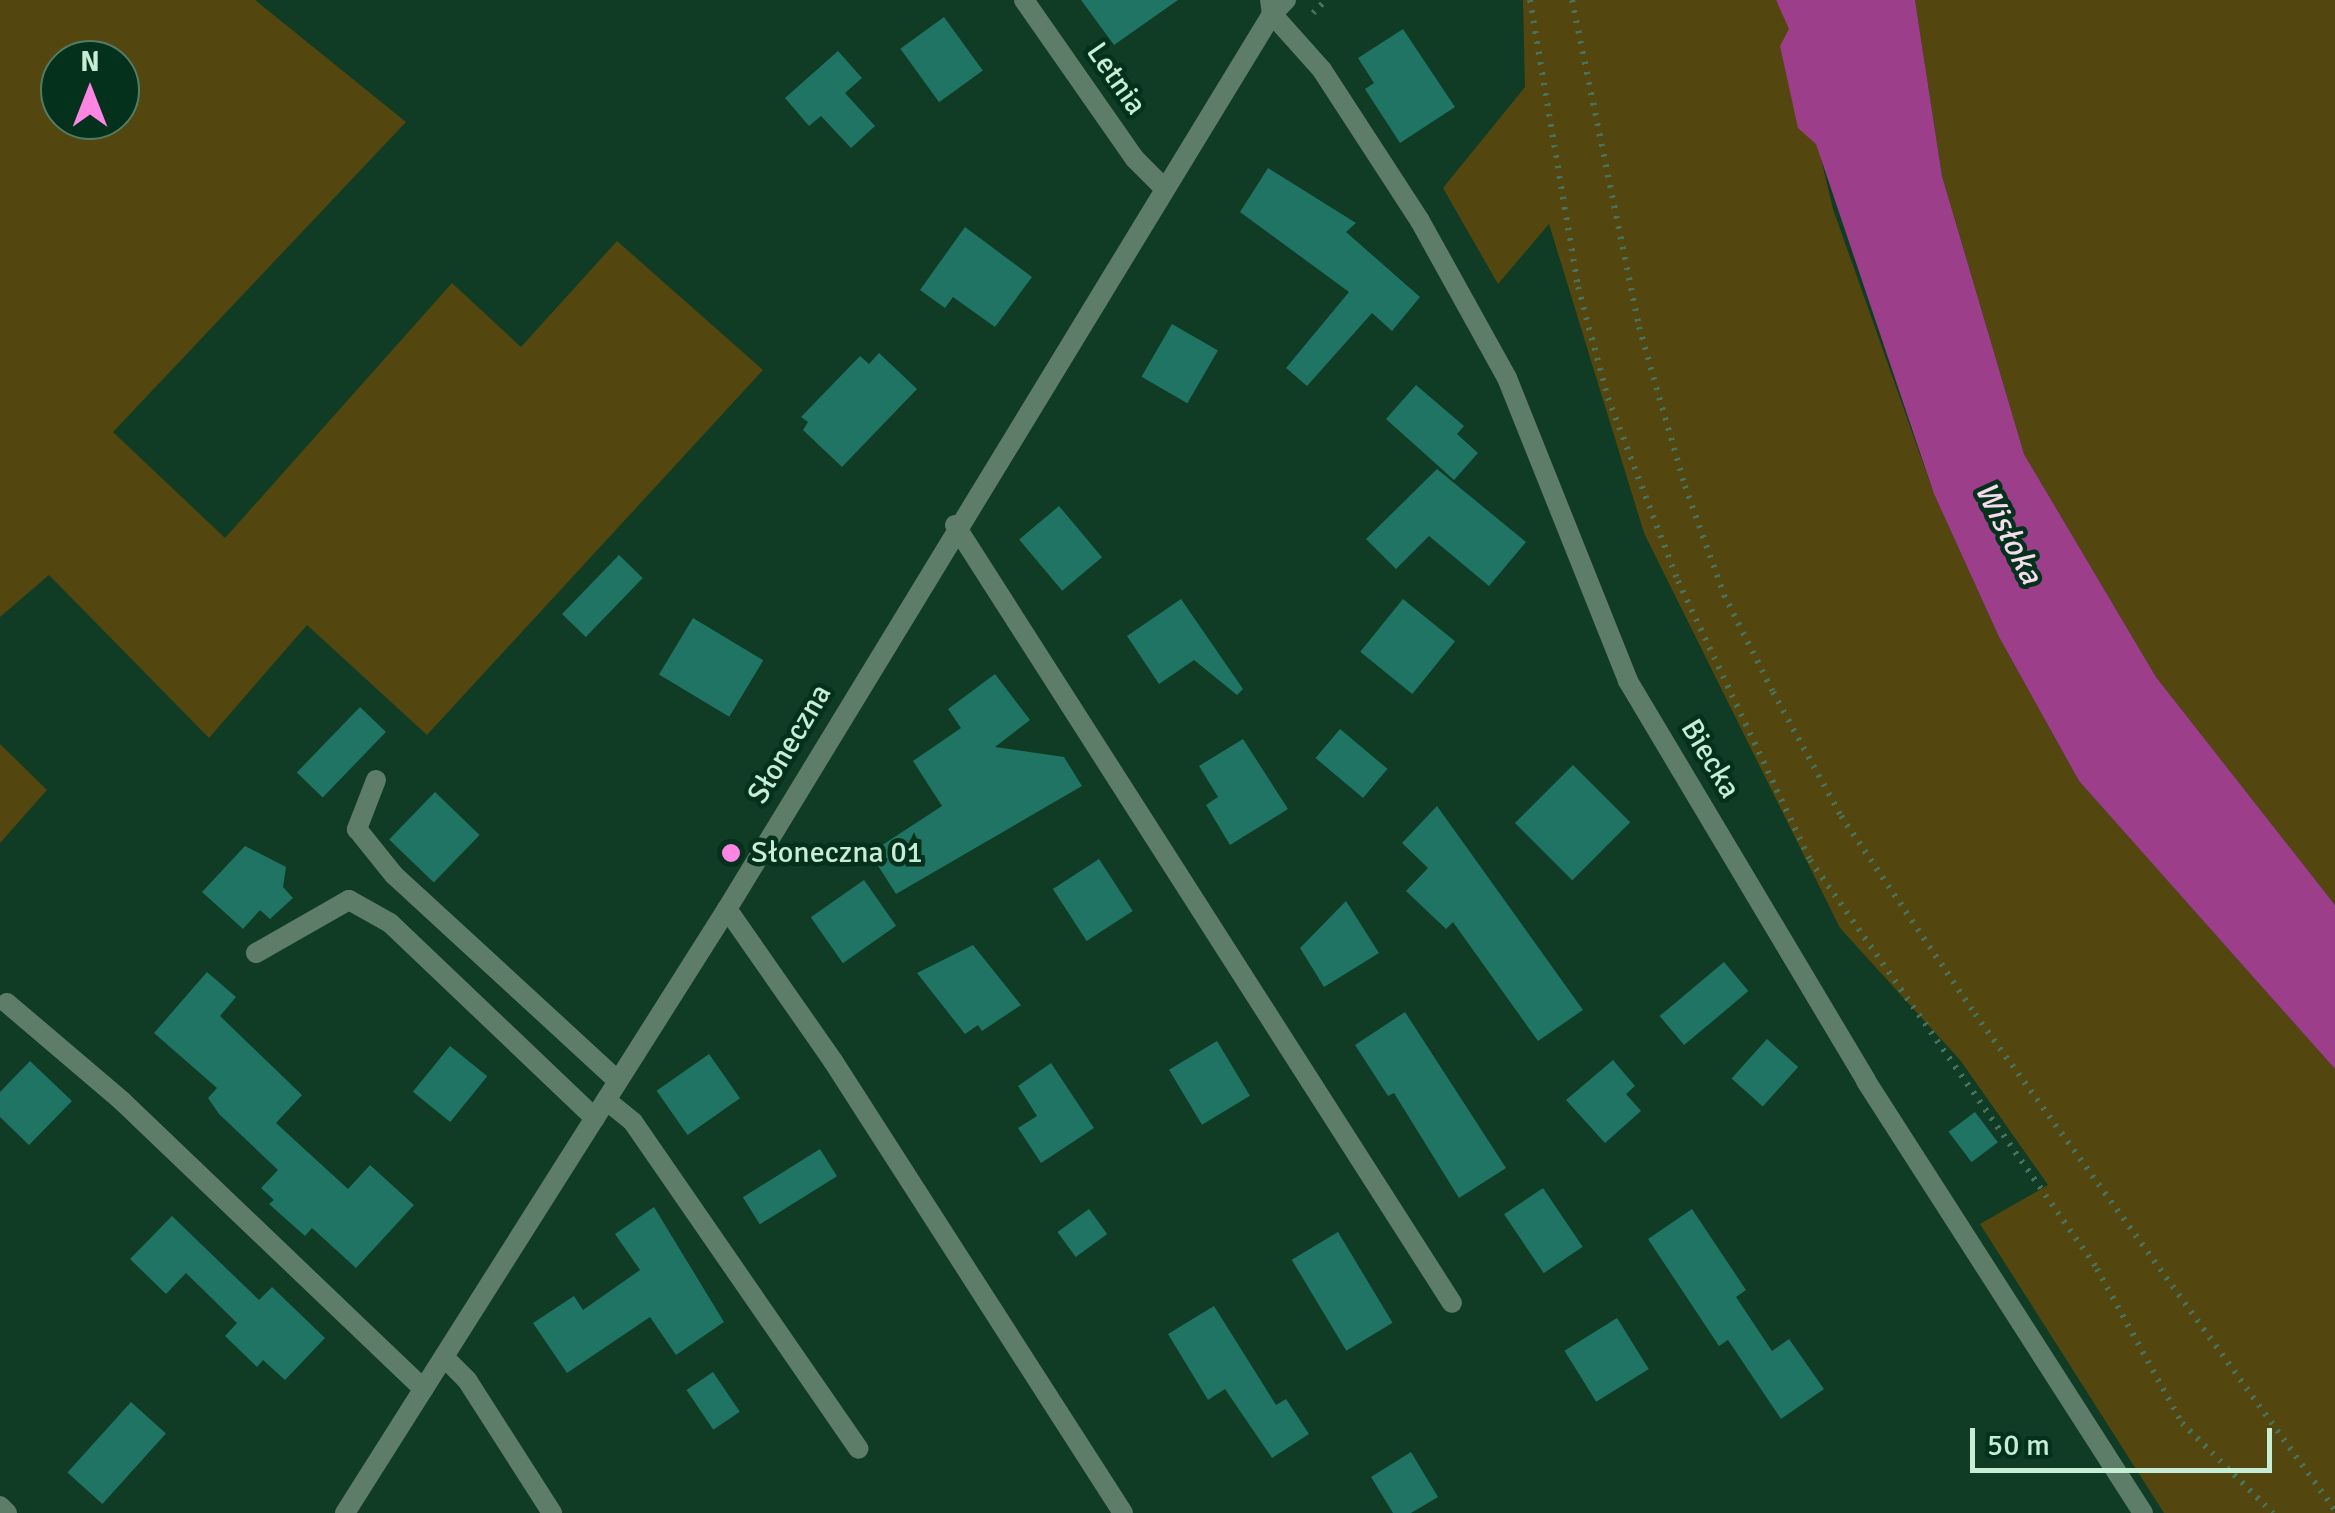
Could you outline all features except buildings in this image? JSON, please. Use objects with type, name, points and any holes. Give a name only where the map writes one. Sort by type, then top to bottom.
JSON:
[{"type":"street","name":"Letnia","points":[[1024,0],[1135,159],[1164,188]]},
{"type":"street","name":"Słoneczna","points":[[345,1513],[726,909],[955,525],[1276,5]]},
{"type":"street","name":"Biecka","points":[[1276,5],[1410,206],[1507,378],[1628,681],[1866,1081],[2144,1513]]},
{"type":"street","points":[[955,525],[1452,1303]]},
{"type":"street","points":[[376,780],[357,829],[394,876],[618,1081]]},
{"type":"street","points":[[256,953],[349,900],[390,923],[600,1109],[633,1122],[859,1448]]},
{"type":"street","points":[[726,909],[833,1061],[1123,1513]]},
{"type":"street","points":[[7,1003],[122,1101],[423,1390]]},
{"type":"street","points":[[444,1356],[467,1380],[552,1513]]},
{"type":"street","points":[[0,1506],[7,1513]]},
{"type":"path","points":[[1530,0],[1578,287],[1608,398],[1678,581],[1810,860],[2097,1269],[2182,1423],[2273,1513]]},
{"type":"path","points":[[1572,0],[1634,307],[1680,468],[1724,595],[1772,692],[1841,816],[1975,1014],[2335,1510]]},
{"type":"shaded area","points":[[0,0],[255,0],[406,122],[113,432],[225,538],[452,283],[521,347],[617,241],[763,370],[427,735],[307,625],[209,738],[49,575],[0,617]]},
{"type":"shaded area","points":[[1523,0],[1776,0],[1790,29],[1833,209],[1934,494],[1999,637],[2079,781],[2335,1069],[2335,1513],[2164,1513],[1980,1224],[2048,1185],[1960,1060],[1840,928],[1644,533],[1549,224],[1498,284],[1443,188],[1525,87]]},
{"type":"shaded area","points":[[1915,0],[2335,0],[2335,905],[2156,677],[2024,454],[1942,176]]},
{"type":"shaded area","points":[[0,744],[47,790],[0,843]]},
{"type":"water","name":"Wisłoka","points":[[1776,0],[1915,0],[1942,176],[2024,454],[2156,677],[2335,905],[2335,1069],[2079,781],[1999,637],[1934,494],[1816,144],[1798,128],[1780,46],[1789,29]]},
{"type":"place","name":"Słoneczna 01","points":[[731,853]]}]
